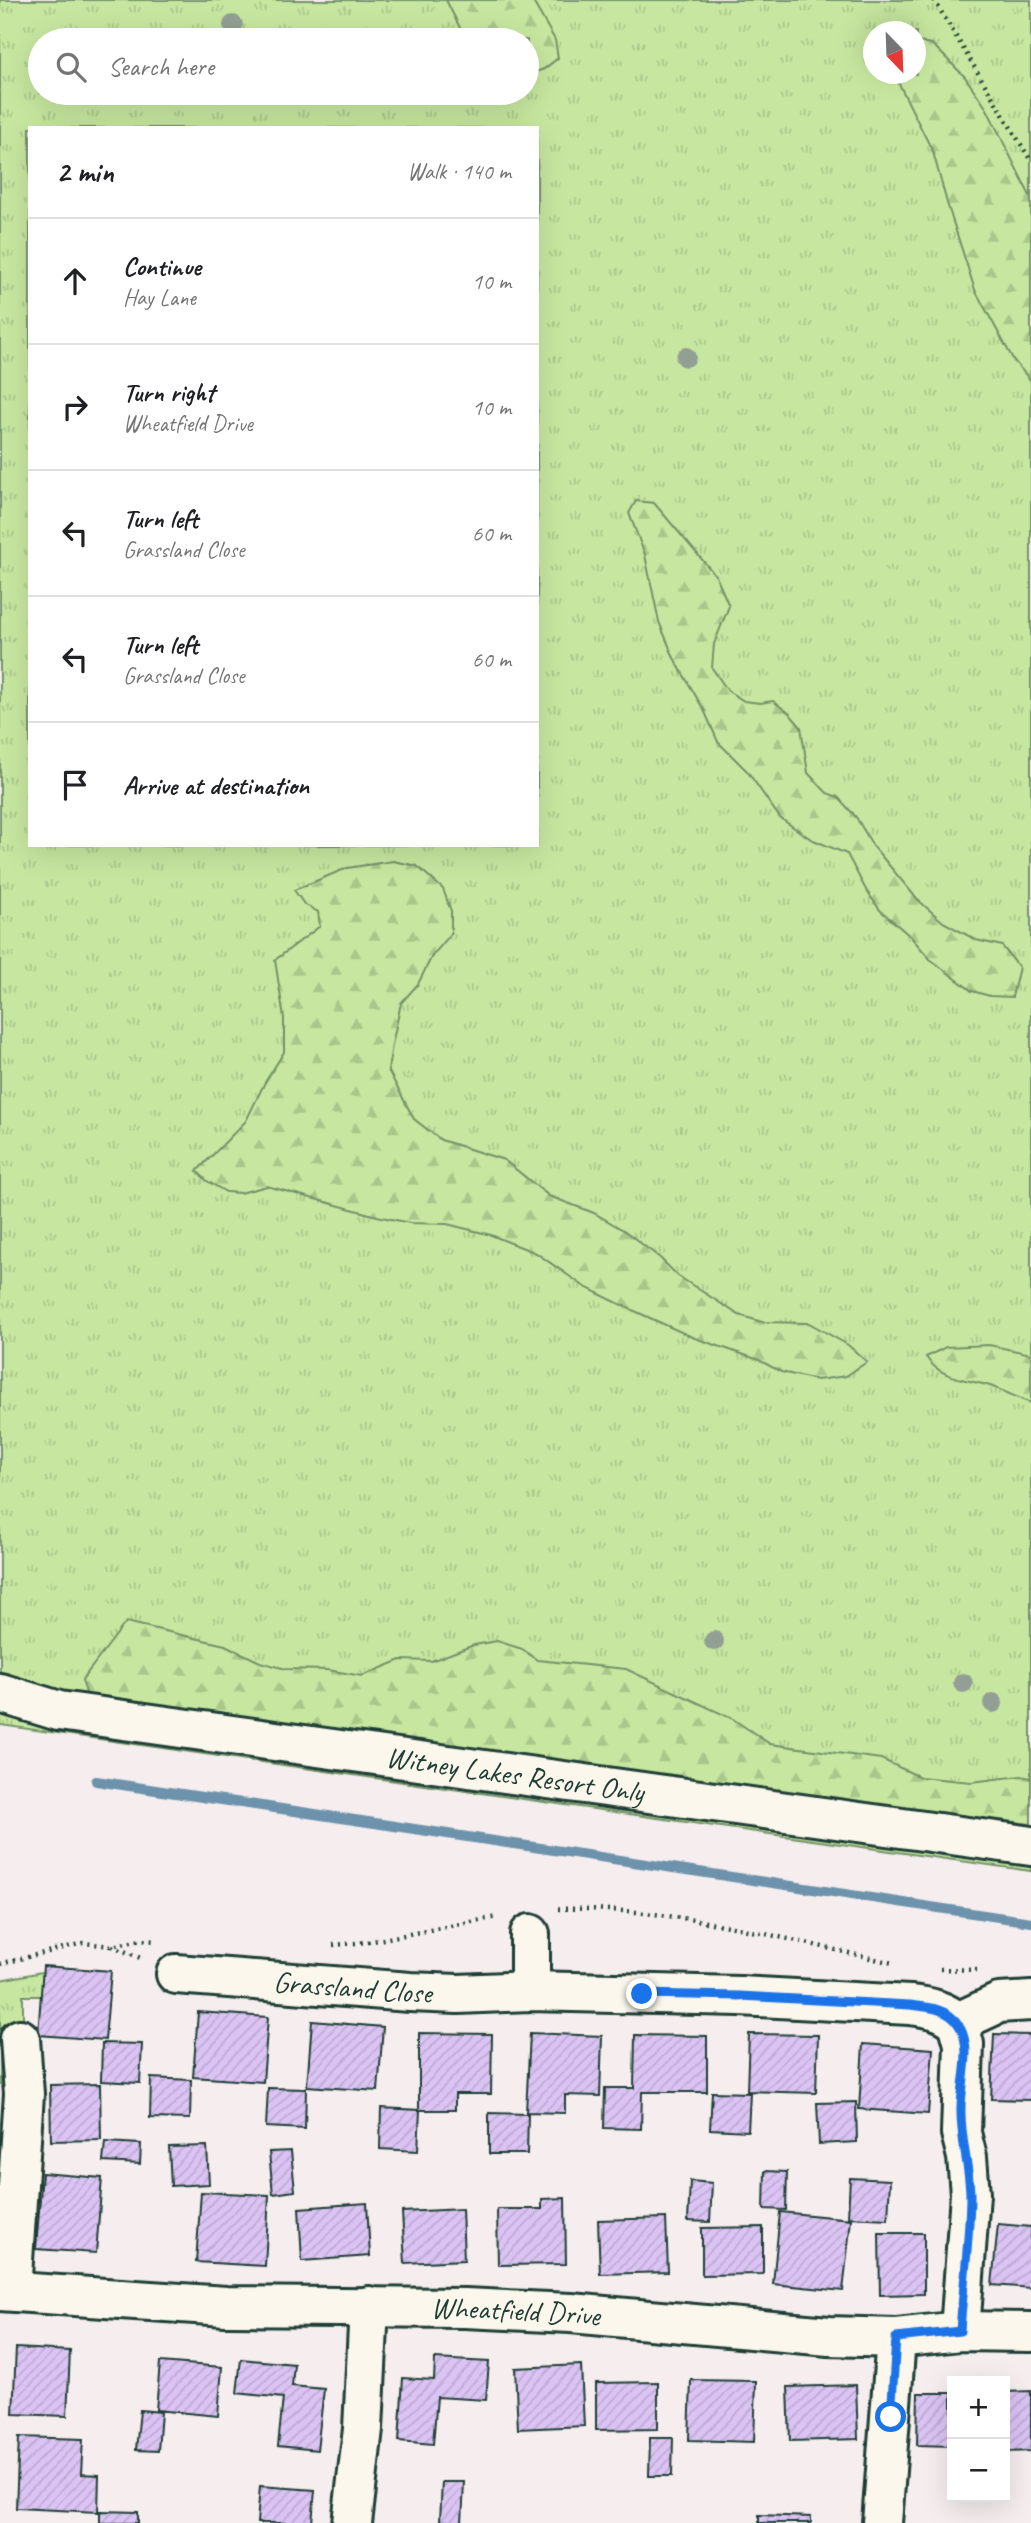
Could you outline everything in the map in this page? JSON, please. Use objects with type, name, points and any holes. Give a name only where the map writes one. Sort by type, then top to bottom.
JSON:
[{"type":"street","name":"Witney Lakes Resort Only","points":[[0,1693],[58,1711],[1031,1846]]},
{"type":"street","points":[[527,1920],[530,1991]]},
{"type":"street","name":"Grassland Close","points":[[172,1958],[410,1992],[458,1994],[530,1991],[740,1996],[910,2005],[930,2007],[947,2013],[958,2022]]},
{"type":"street","points":[[960,2331],[970,2194],[967,2157],[961,2133],[964,2044],[958,2022],[999,2003],[1031,2001]]},
{"type":"street","points":[[6,2291],[23,2105],[20,2039]]},
{"type":"street","name":"Wheatfield Drive","points":[[6,2291],[162,2303],[571,2313],[829,2336],[896,2338],[960,2331],[1031,2332]]},
{"type":"street","points":[[352,2523],[362,2429],[369,2306]]},
{"type":"street","points":[[882,2523],[896,2338]]},
{"type":"path","points":[[934,0],[1031,162]]},
{"type":"path","points":[[320,1947],[627,1910],[705,1922],[904,1966]]},
{"type":"path","points":[[0,1964],[83,1943],[111,1946],[141,1940],[172,1958]]},
{"type":"path","points":[[929,1969],[980,1970]]},
{"type":"green space","points":[[0,0],[1031,0],[1031,1871],[0,1725]]},
{"type":"green space","points":[[446,0],[532,0],[555,40],[558,58],[539,71],[539,28],[460,28]]},
{"type":"green space","points":[[926,43],[932,44],[965,77],[987,109],[1031,198],[1031,381],[1014,361],[975,290],[933,152],[899,84],[926,84]]},
{"type":"green space","points":[[636,501],[654,503],[716,576],[729,606],[714,644],[712,668],[728,691],[744,701],[773,701],[789,713],[801,727],[808,773],[827,793],[838,797],[856,817],[873,846],[917,899],[943,922],[976,940],[1002,946],[1019,967],[1012,997],[990,996],[972,991],[930,959],[911,937],[880,910],[847,854],[811,839],[780,818],[747,771],[718,742],[705,712],[674,658],[659,622],[645,555],[629,513]]},
{"type":"green space","points":[[393,861],[417,866],[443,889],[451,911],[451,934],[432,956],[418,984],[401,1003],[392,1045],[388,1070],[414,1119],[441,1140],[504,1160],[549,1196],[594,1213],[625,1231],[678,1276],[739,1315],[762,1322],[809,1323],[848,1345],[867,1362],[846,1376],[817,1380],[781,1372],[759,1360],[692,1337],[628,1308],[585,1287],[536,1253],[491,1235],[447,1224],[410,1223],[377,1216],[267,1186],[240,1193],[226,1192],[207,1181],[197,1171],[246,1121],[284,1052],[284,1018],[275,960],[320,926],[318,912],[304,904],[294,890],[347,868]]},
{"type":"green space","points":[[989,1345],[1031,1354],[1031,1403],[990,1386],[946,1374],[926,1357],[946,1347]]},
{"type":"green space","points":[[126,1622],[225,1645],[260,1662],[286,1669],[328,1670],[362,1676],[401,1660],[431,1661],[474,1645],[497,1641],[522,1649],[537,1660],[626,1669],[733,1719],[770,1744],[881,1759],[920,1777],[971,1782],[1021,1776],[1031,1778],[1031,1824],[420,1747],[88,1699],[82,1680]]},
{"type":"green space","points":[[42,1972],[47,1996],[23,1996],[23,2019],[12,2027],[13,2084],[0,2085],[0,1980]]},
{"type":"building","points":[[43,1966],[111,1971],[105,2040],[38,2035]]},
{"type":"building","points":[[198,2012],[268,2017],[263,2082],[193,2077]]},
{"type":"building","points":[[312,2021],[383,2027],[378,2091],[307,2086]]},
{"type":"building","points":[[419,2033],[492,2034],[491,2094],[455,2094],[455,2110],[419,2110]]},
{"type":"building","points":[[530,2033],[602,2036],[600,2096],[565,2095],[565,2113],[526,2112]]},
{"type":"building","points":[[749,2034],[818,2035],[816,2093],[747,2091]]},
{"type":"building","points":[[994,2034],[1031,2035],[1031,2100],[991,2099]]},
{"type":"building","points":[[635,2035],[707,2036],[707,2092],[642,2092],[641,2129],[604,2128],[605,2088],[634,2088]]},
{"type":"building","points":[[102,2043],[142,2044],[140,2083],[101,2081]]},
{"type":"building","points":[[863,2044],[933,2049],[928,2114],[859,2109]]},
{"type":"building","points":[[151,2078],[191,2080],[190,2119],[150,2118]]},
{"type":"building","points":[[100,2084],[101,2140],[51,2141],[50,2085]]},
{"type":"building","points":[[268,2088],[306,2089],[305,2129],[266,2127]]},
{"type":"building","points":[[712,2092],[750,2093],[748,2131],[710,2129]]},
{"type":"building","points":[[856,2102],[857,2142],[819,2144],[817,2103]]},
{"type":"building","points":[[381,2108],[420,2110],[418,2151],[380,2149]]},
{"type":"building","points":[[489,2113],[528,2114],[527,2154],[489,2154]]},
{"type":"building","points":[[105,2142],[141,2144],[140,2164],[103,2162]]},
{"type":"building","points":[[207,2146],[209,2184],[171,2186],[169,2147]]},
{"type":"building","points":[[291,2151],[295,2191],[273,2194],[269,2152]]},
{"type":"building","points":[[765,2171],[787,2172],[786,2210],[764,2209]]},
{"type":"building","points":[[42,2173],[102,2178],[96,2253],[36,2249]]},
{"type":"building","points":[[850,2178],[890,2180],[888,2219],[848,2217]]},
{"type":"building","points":[[690,2181],[712,2183],[710,2222],[688,2221]]},
{"type":"building","points":[[201,2192],[269,2195],[265,2266],[196,2262]]},
{"type":"building","points":[[565,2198],[566,2264],[498,2265],[497,2209],[542,2209],[542,2199]]},
{"type":"building","points":[[367,2203],[370,2256],[302,2261],[299,2208]]},
{"type":"building","points":[[462,2209],[464,2260],[405,2263],[402,2212]]},
{"type":"building","points":[[780,2212],[851,2219],[843,2291],[773,2284]]},
{"type":"building","points":[[666,2218],[668,2272],[600,2274],[598,2220]]},
{"type":"building","points":[[998,2224],[1031,2227],[1031,2288],[992,2285]]},
{"type":"building","points":[[763,2227],[763,2274],[702,2275],[702,2228]]},
{"type":"building","points":[[879,2233],[924,2233],[924,2294],[880,2295]]},
{"type":"building","points":[[16,2348],[70,2351],[67,2416],[13,2414]]},
{"type":"building","points":[[241,2359],[294,2364],[292,2386],[324,2389],[317,2450],[278,2446],[283,2398],[237,2393]]},
{"type":"building","points":[[435,2359],[489,2362],[486,2400],[437,2397],[433,2444],[399,2441],[403,2378],[434,2380]]},
{"type":"building","points":[[160,2362],[222,2367],[218,2416],[156,2410]]},
{"type":"building","points":[[581,2365],[584,2426],[518,2429],[515,2368]]},
{"type":"building","points":[[691,2380],[756,2381],[754,2442],[689,2440]]},
{"type":"building","points":[[658,2382],[658,2429],[596,2430],[596,2383]]},
{"type":"building","points":[[856,2385],[858,2439],[790,2441],[788,2387]]},
{"type":"building","points":[[1031,2391],[1031,2451],[1010,2452],[1010,2392]]},
{"type":"building","points":[[918,2393],[947,2393],[947,2446],[917,2445]]},
{"type":"building","points":[[140,2410],[161,2412],[158,2451],[136,2450]]},
{"type":"building","points":[[19,2437],[83,2439],[81,2474],[99,2475],[98,2512],[16,2508]]},
{"type":"building","points":[[650,2438],[673,2438],[672,2476],[649,2476]]},
{"type":"building","points":[[442,2482],[464,2482],[462,2523],[440,2521]]},
{"type":"building","points":[[260,2486],[315,2490],[312,2523],[257,2523]]},
{"type":"building","points":[[100,2511],[138,2512],[138,2523],[100,2523]]},
{"type":"building","points":[[759,2515],[811,2517],[811,2523],[759,2523]]},
{"type":"waterway","points":[[96,1781],[1031,1922]]},
{"type":"route","points":[[642,1994],[910,2005],[930,2007],[947,2013],[958,2022],[965,2058],[961,2133],[967,2157],[970,2194],[960,2331],[896,2338],[891,2417]]}]
